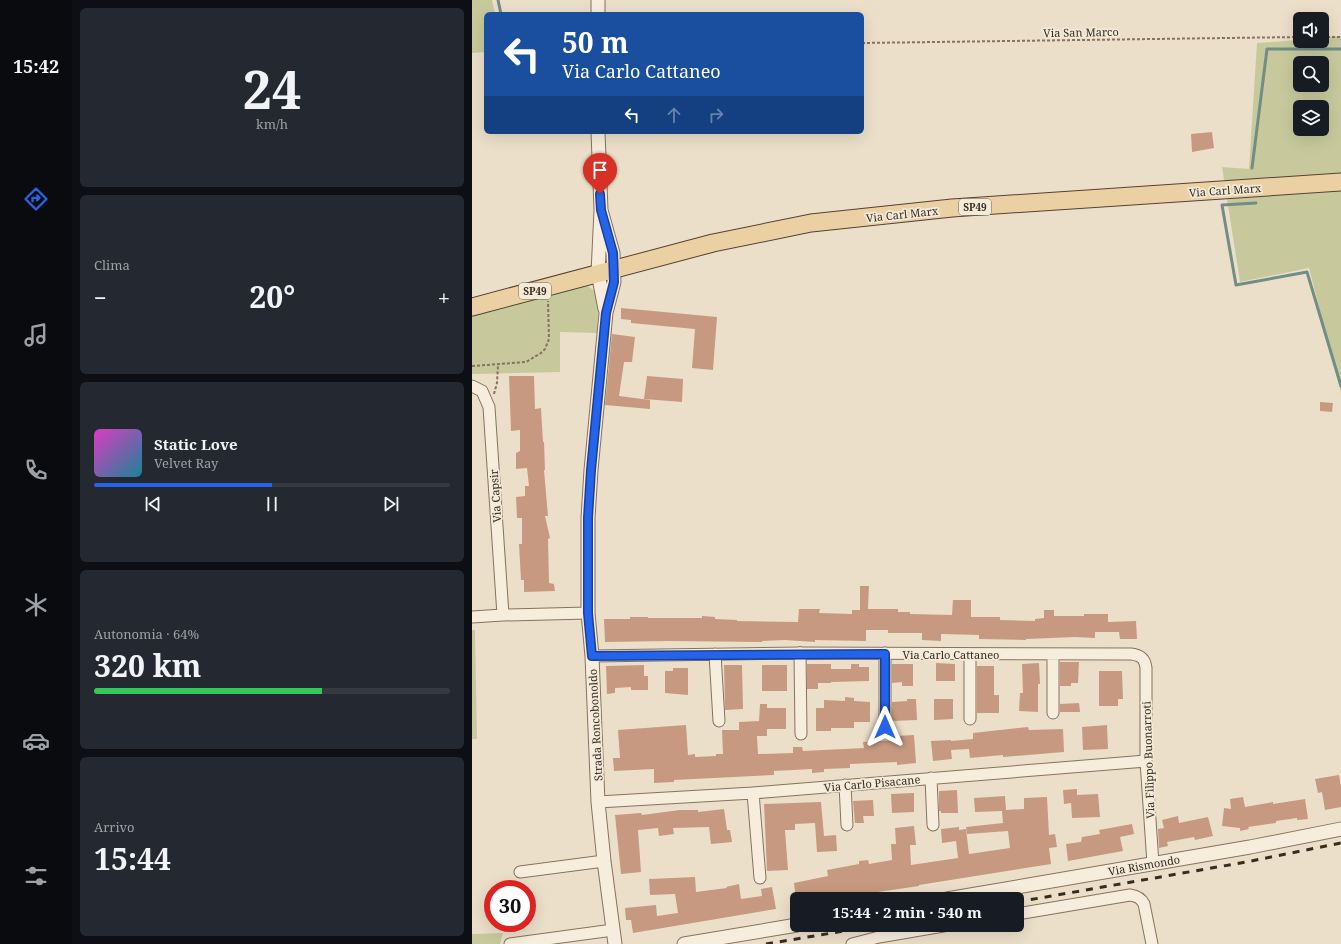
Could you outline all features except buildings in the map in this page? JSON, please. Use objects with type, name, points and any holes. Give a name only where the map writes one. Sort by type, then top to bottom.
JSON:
[{"type":"main road","name":"Via Carl Marx","points":[[472,307],[713,243],[811,223],[952,208],[1341,182]]},
{"type":"street","points":[[598,0],[598,12]]},
{"type":"street","name":"Strada Roncobonoldo","points":[[598,134],[601,210],[613,253],[606,271],[614,282],[606,313],[591,470],[588,518],[588,613],[592,656],[598,802],[615,944]]},
{"type":"street","points":[[472,386],[482,391],[487,400]]},
{"type":"street","name":"Via Capsir","points":[[487,400],[489,406],[503,615]]},
{"type":"street","points":[[472,617],[588,613]]},
{"type":"street","points":[[800,653],[801,734]]},
{"type":"street","name":"Via Carlo Cattaneo","points":[[592,656],[800,653],[1131,654],[1142,657]]},
{"type":"street","points":[[715,654],[718,721]]},
{"type":"street","points":[[885,654],[885,727]]},
{"type":"street","points":[[970,654],[970,719]]},
{"type":"street","points":[[1053,654],[1053,713]]},
{"type":"street","name":"Via Filippo Buonarroti","points":[[1142,657],[1146,668],[1146,761],[1153,864]]},
{"type":"street","name":"Via Carlo Pisacane","points":[[598,802],[753,793],[1146,761]]},
{"type":"street","points":[[931,778],[933,825]]},
{"type":"street","points":[[845,785],[847,825]]},
{"type":"street","points":[[753,793],[760,878]]},
{"type":"street","name":"Via Rismondo","points":[[988,892],[1250,847],[1341,829]]},
{"type":"street","points":[[520,872],[604,861]]},
{"type":"street","points":[[1024,913],[1130,895],[1136,896],[1142,899],[1144,904],[1152,944]]},
{"type":"street","points":[[684,944],[790,926]]},
{"type":"street","points":[[510,944],[613,930]]},
{"type":"street","points":[[852,944],[879,937],[908,932]]},
{"type":"path","name":"Via San Marco","points":[[864,43],[1293,37]]},
{"type":"path","points":[[1329,37],[1341,37]]},
{"type":"path","points":[[472,366],[526,362],[541,354],[549,339],[548,296]]},
{"type":"path","points":[[487,400],[496,389],[498,364]]},
{"type":"green space","points":[[472,0],[492,0],[495,12],[484,12],[484,52],[472,53]]},
{"type":"green space","points":[[1341,36],[1341,393],[1309,268],[1240,282],[1222,167],[1249,169],[1257,43],[1293,40],[1293,48],[1329,48],[1329,37]]},
{"type":"green space","points":[[585,284],[596,292],[598,309],[597,333],[560,332],[560,372],[472,374],[472,315]]},
{"type":"green space","points":[[472,630],[475,630],[477,739],[472,739]]},
{"type":"green space","points":[[503,933],[500,944],[472,944],[472,934]]},
{"type":"waterway","points":[[498,0],[501,12]]},
{"type":"waterway","points":[[1252,168],[1267,49],[1341,49]]},
{"type":"waterway","points":[[1256,203],[1222,205],[1236,285],[1307,272],[1341,386]]},
{"type":"railway","points":[[1024,901],[1246,862],[1341,843]]},
{"type":"railway","points":[[766,944],[838,932]]},
{"type":"route","points":[[600,194],[601,210],[613,253],[614,282],[606,313],[591,470],[588,518],[588,613],[592,656],[800,653],[885,654],[885,727]]}]
